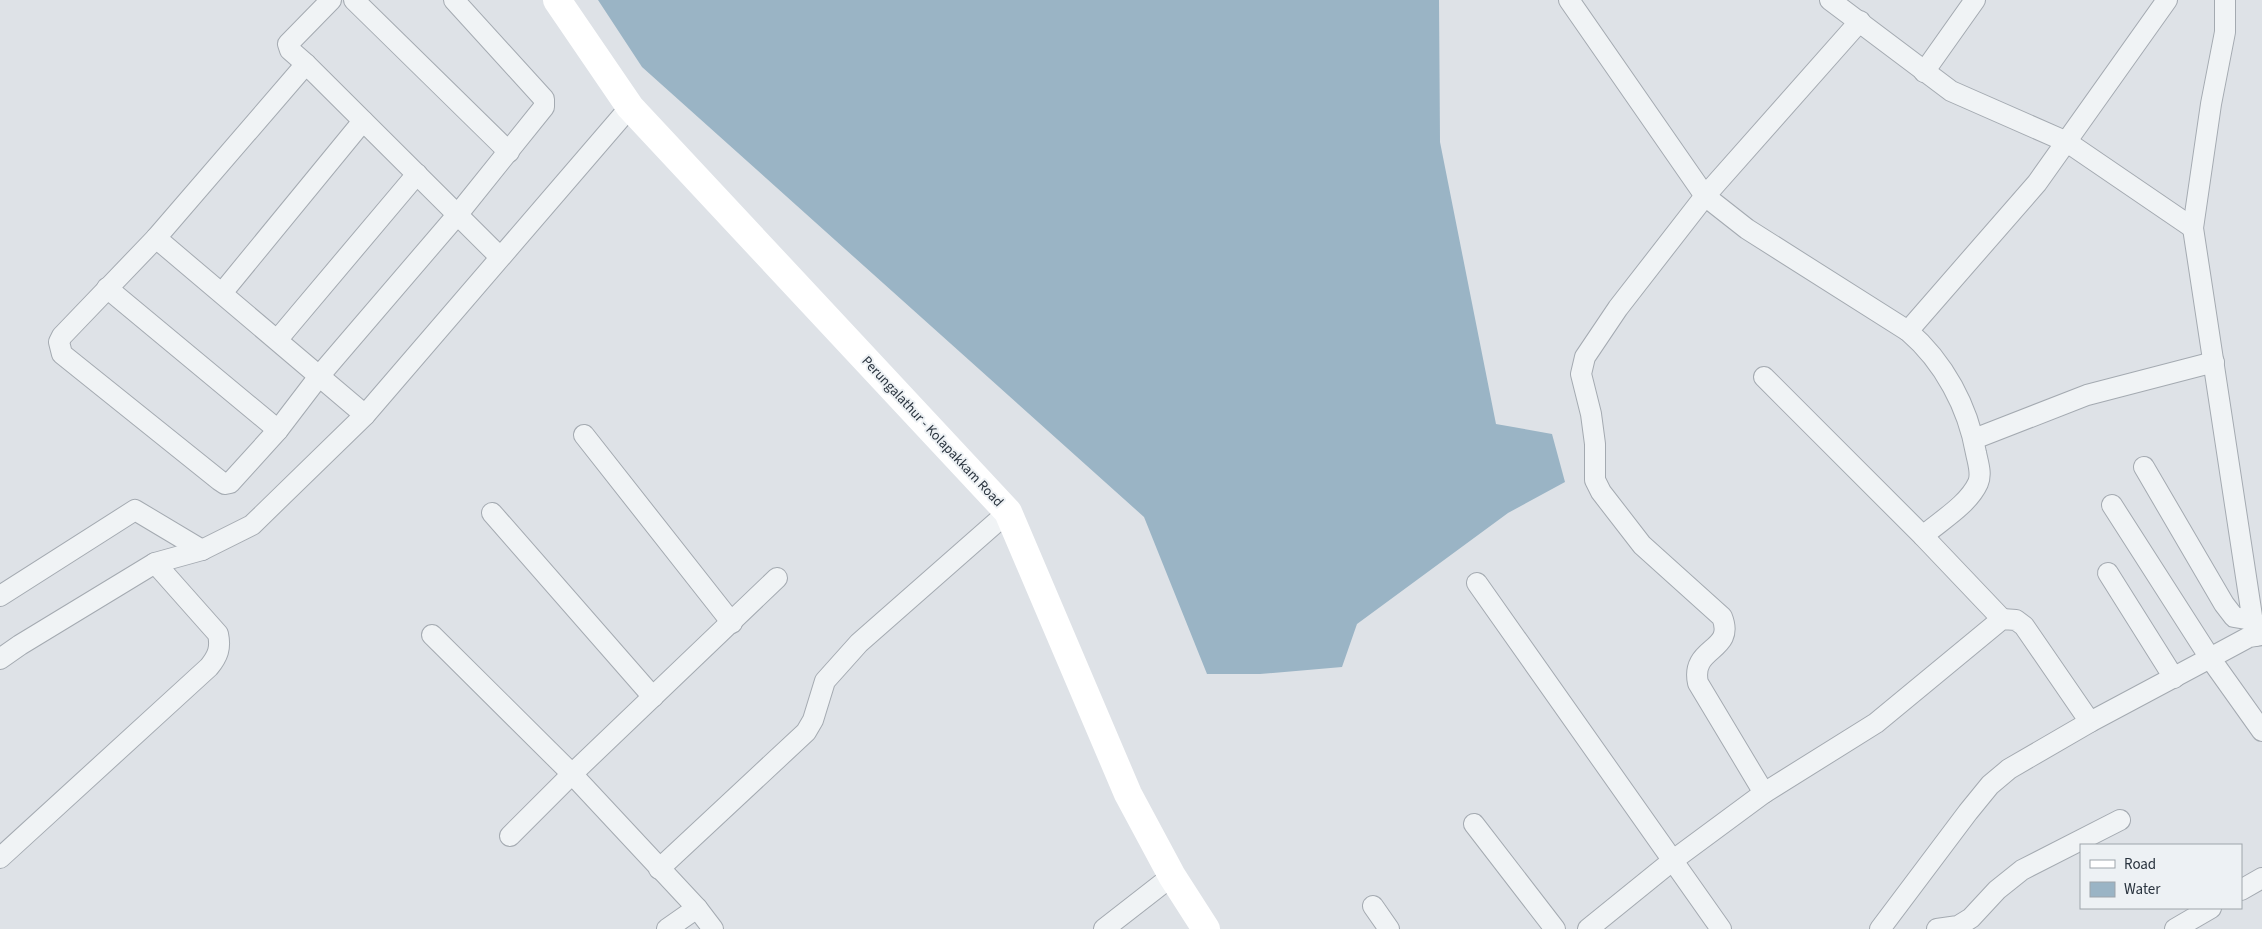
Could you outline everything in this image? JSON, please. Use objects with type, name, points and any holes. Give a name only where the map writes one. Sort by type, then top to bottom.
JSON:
[{"type":"main road","name":"Perungalathur - Kolapakkam Road","points":[[557,0],[630,107],[1008,512],[1128,794],[1172,876],[1206,929]]},
{"type":"street","points":[[330,0],[288,44],[290,50],[500,257]]},
{"type":"street","points":[[354,0],[510,152]]},
{"type":"street","points":[[306,64],[156,238],[62,336],[59,342],[62,354],[225,484],[235,479],[278,430],[320,375],[510,152],[544,107],[544,99],[454,0]]},
{"type":"street","points":[[1569,0],[1705,196],[1746,229],[1908,331],[1926,347],[1943,370],[1958,397],[1974,439],[1980,472],[1975,489],[1967,499],[1923,536]]},
{"type":"street","points":[[1924,72],[1975,0]]},
{"type":"street","points":[[1908,331],[2037,183],[2167,0]]},
{"type":"street","points":[[2225,0],[2225,32],[2211,104],[2193,228],[2256,630]]},
{"type":"street","points":[[1764,793],[1698,683],[1696,673],[1698,664],[1721,641],[1725,633],[1722,617],[1642,545],[1601,492],[1595,480],[1593,429],[1581,374],[1585,357],[1618,308],[1847,8],[1924,72],[1951,91],[2067,142],[2193,228]]},
{"type":"street","points":[[0,660],[20,645],[155,563],[202,550],[252,525],[365,415],[630,107]]},
{"type":"street","points":[[222,293],[363,121]]},
{"type":"street","points":[[278,339],[417,174]]},
{"type":"street","points":[[156,238],[278,339],[365,415]]},
{"type":"street","points":[[107,288],[278,430]]},
{"type":"street","points":[[1974,439],[2087,395],[2214,362]]},
{"type":"street","points":[[1764,377],[1923,536],[2002,619],[2016,620],[2024,626],[2090,722]]},
{"type":"street","points":[[584,436],[732,623]]},
{"type":"street","points":[[2144,467],[2229,612],[2256,630]]},
{"type":"street","points":[[2112,505],[2210,658],[2262,731]]},
{"type":"street","points":[[0,596],[135,510],[202,550]]},
{"type":"street","points":[[659,869],[806,732],[813,720],[826,681],[859,642],[1008,512]]},
{"type":"street","points":[[492,513],[653,697]]},
{"type":"street","points":[[0,858],[209,667],[218,656],[220,644],[218,634],[155,563]]},
{"type":"street","points":[[2108,573],[2174,678]]},
{"type":"street","points":[[510,836],[572,774],[777,578]]},
{"type":"street","points":[[1477,584],[1721,929]]},
{"type":"street","points":[[1588,929],[1672,861],[1764,793],[1876,723],[2002,619]]},
{"type":"street","points":[[1880,929],[1990,785],[2009,769],[2090,722],[2210,658],[2256,630]]},
{"type":"street","points":[[432,635],[572,774],[697,908],[713,929]]},
{"type":"street","points":[[1937,929],[1967,927],[1971,918],[1997,890],[2022,870],[2120,820]]},
{"type":"street","points":[[1474,824],[1555,929]]},
{"type":"street","points":[[1104,929],[1172,876]]},
{"type":"street","points":[[2242,889],[2262,878]]},
{"type":"street","points":[[1373,906],[1389,929]]},
{"type":"street","points":[[667,929],[697,908]]},
{"type":"street","points":[[2175,929],[2209,909]]},
{"type":"water","points":[[598,0],[1439,0],[1440,142],[1496,424],[1552,434],[1565,482],[1508,513],[1357,624],[1342,667],[1260,674],[1207,674],[1144,517],[642,67]]}]
